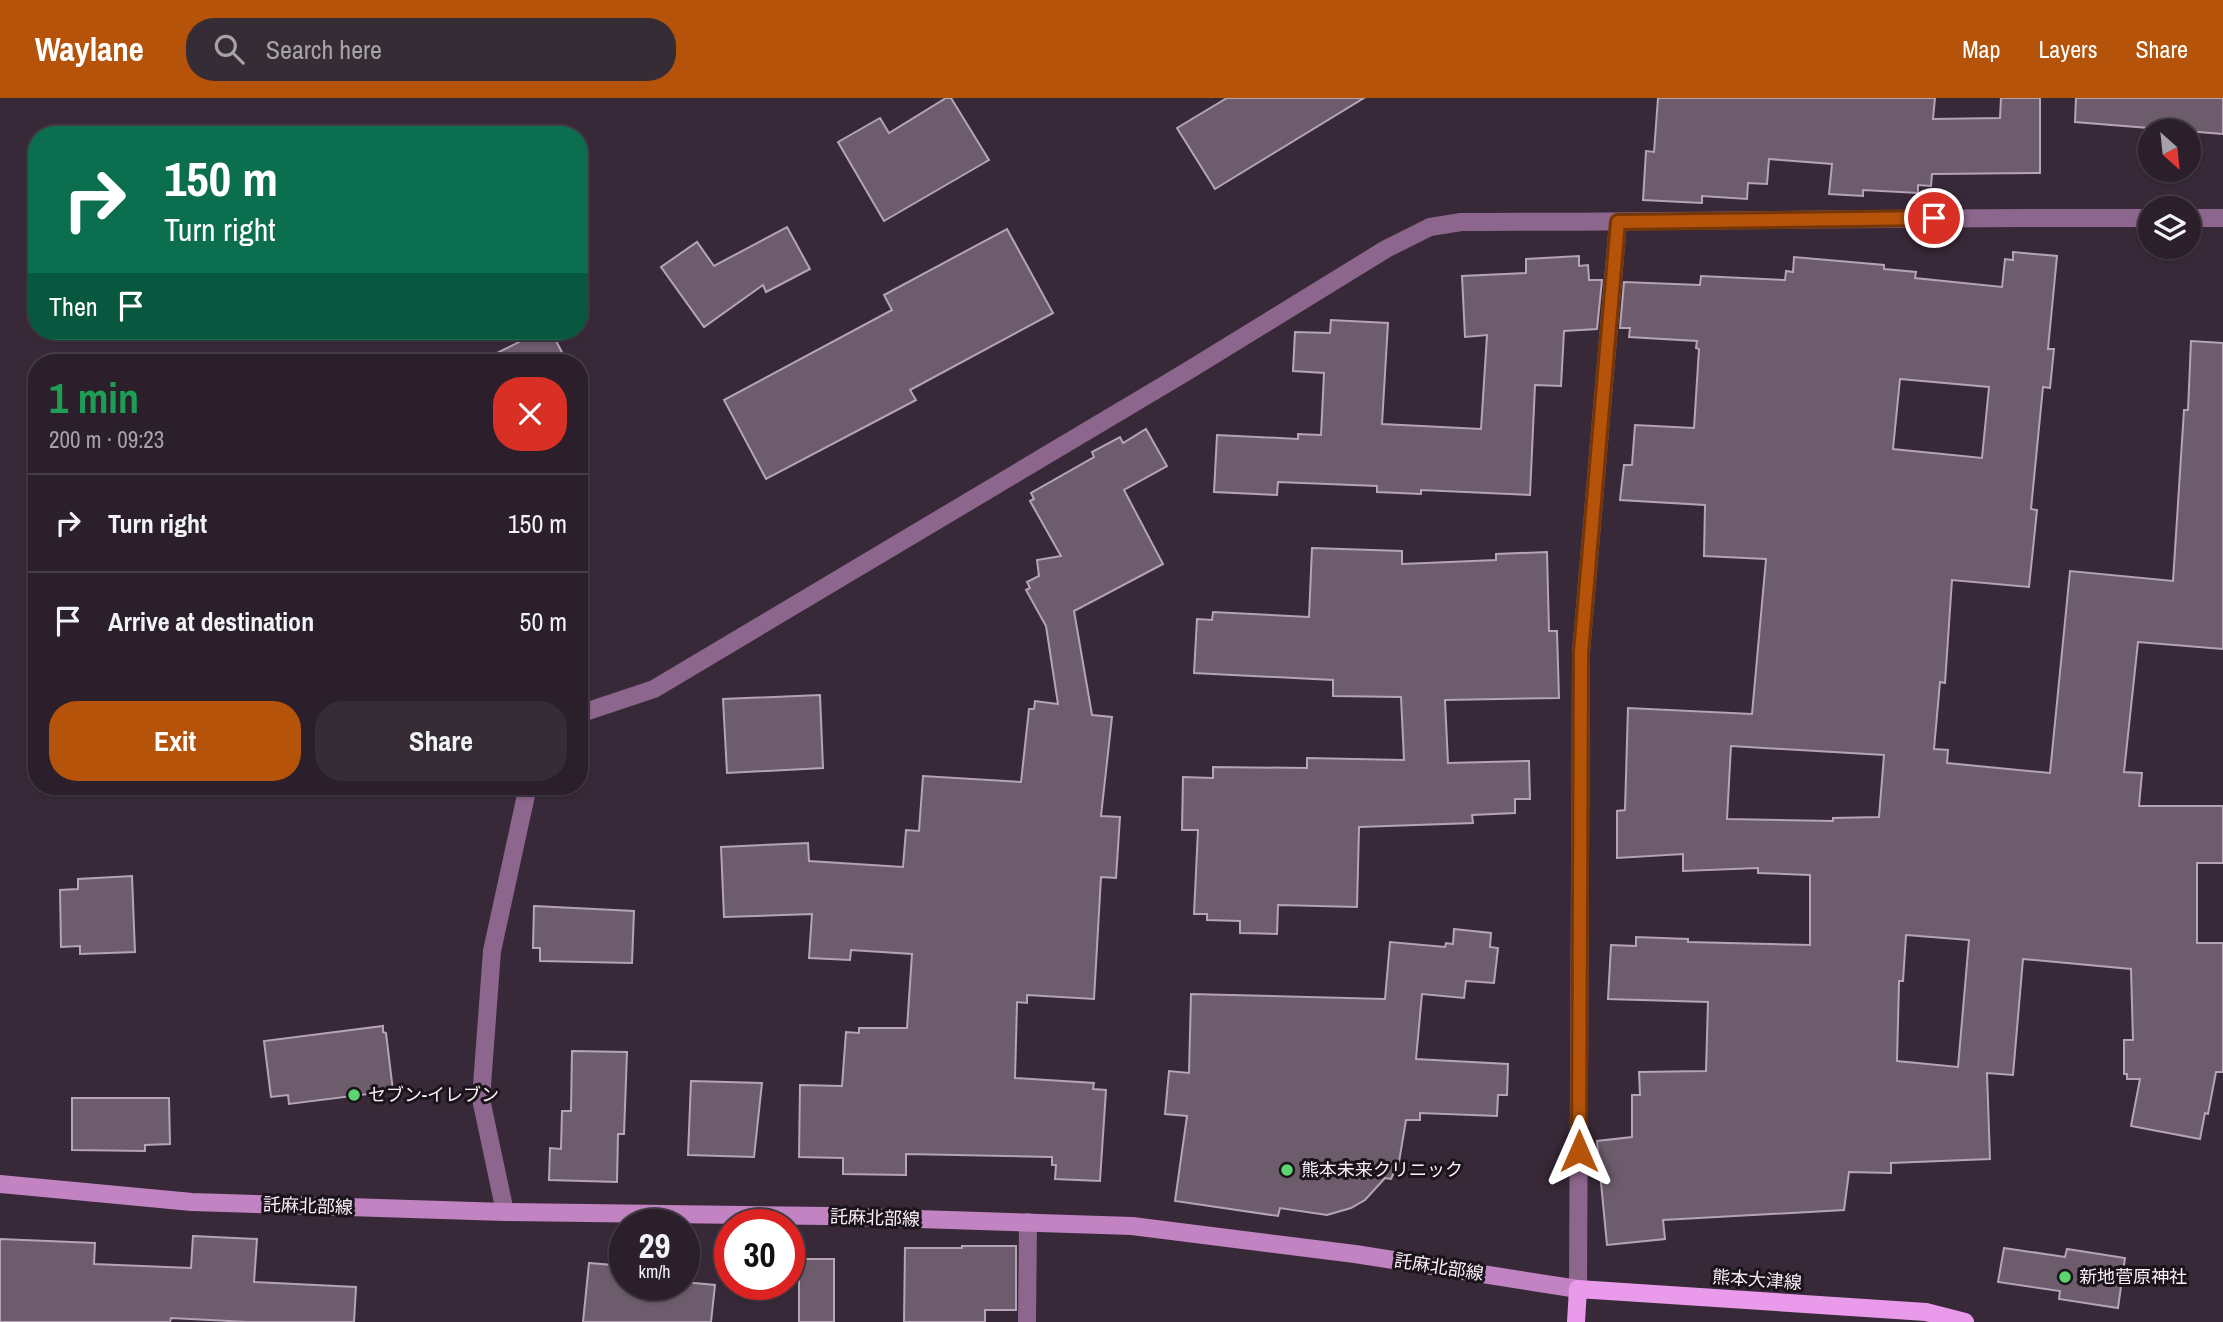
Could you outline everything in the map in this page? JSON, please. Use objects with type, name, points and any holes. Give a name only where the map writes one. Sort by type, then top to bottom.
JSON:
[{"type":"main road","name":"託麻北部線","points":[[0,1184],[192,1202],[505,1212],[827,1216],[1132,1226],[1355,1254],[1578,1289]]},
{"type":"main road","points":[[1576,1322],[1578,1289]]},
{"type":"main road","name":"熊本大津線","points":[[1578,1289],[1926,1312],[1965,1322]]},
{"type":"street","points":[[588,711],[654,689],[1386,250],[1430,227],[1461,222],[2138,218]]},
{"type":"street","points":[[2201,218],[2223,219]]},
{"type":"street","points":[[1578,1289],[1581,652],[1618,222]]},
{"type":"street","points":[[505,1212],[481,1099],[492,951],[526,795]]},
{"type":"street","points":[[1027,1322],[1028,1222]]},
{"type":"building","points":[[946,98],[951,98],[989,160],[884,221],[838,142],[880,118],[889,133]]},
{"type":"building","points":[[1227,98],[1364,98],[1215,189],[1177,128]]},
{"type":"building","points":[[1658,98],[1935,98],[1933,119],[2000,118],[2001,98],[2040,98],[2040,173],[1932,174],[1931,186],[1918,185],[1918,193],[1863,190],[1863,196],[1829,194],[1832,164],[1769,159],[1767,184],[1748,183],[1747,199],[1702,196],[1702,203],[1643,200],[1646,151],[1654,152]]},
{"type":"building","points":[[2076,98],[2223,98],[2223,134],[2202,132],[2202,119],[2138,119],[2138,127],[2075,122]]},
{"type":"building","points":[[787,227],[810,269],[766,292],[763,285],[704,327],[661,267],[697,242],[714,266]]},
{"type":"building","points":[[1007,229],[1053,313],[910,390],[916,400],[766,479],[724,400],[892,310],[884,295]]},
{"type":"building","points":[[2013,252],[2057,256],[2048,349],[2054,349],[2050,388],[2043,387],[2031,509],[2037,510],[2029,587],[1952,580],[1945,683],[1940,682],[1934,749],[1948,750],[1947,763],[2050,773],[2070,571],[2173,581],[2184,410],[2188,410],[2191,341],[2223,343],[2223,649],[2138,642],[2124,772],[2142,773],[2139,806],[2223,806],[2223,863],[2197,863],[2197,943],[2223,943],[2223,1072],[2216,1072],[2200,1139],[2131,1126],[2140,1079],[2127,1079],[2127,1074],[2124,1074],[2124,1040],[2133,1040],[2131,969],[2023,959],[2013,1075],[1987,1073],[1990,1159],[1891,1163],[1891,1173],[1849,1172],[1844,1210],[1663,1220],[1665,1239],[1607,1245],[1597,1141],[1632,1137],[1632,1095],[1640,1095],[1639,1072],[1706,1071],[1708,1002],[1608,999],[1611,945],[1636,946],[1636,937],[1688,939],[1688,942],[1810,945],[1810,875],[1758,873],[1758,868],[1683,871],[1683,854],[1617,858],[1617,811],[1625,810],[1628,708],[1752,714],[1766,559],[1704,556],[1705,505],[1620,500],[1624,465],[1632,465],[1635,425],[1694,428],[1699,349],[1696,348],[1697,341],[1629,337],[1630,328],[1620,328],[1624,282],[1700,285],[1701,276],[1785,280],[1786,271],[1793,272],[1794,257],[1884,265],[1884,269],[1916,272],[1915,278],[2002,287],[2005,259],[2013,260]],"holes":[[[1900,379],[1989,387],[1982,458],[1893,449]],[[1731,746],[1884,755],[1879,817],[1833,818],[1833,821],[1727,819]],[[1906,935],[1969,940],[1958,1067],[1897,1061],[1899,981],[1903,981]]]},
{"type":"building","points":[[1579,256],[1579,266],[1588,265],[1589,280],[1602,280],[1597,329],[1564,331],[1561,386],[1535,385],[1530,495],[1421,490],[1421,494],[1377,492],[1377,486],[1278,482],[1277,495],[1214,492],[1217,435],[1298,439],[1298,434],[1321,435],[1324,373],[1293,371],[1295,332],[1330,333],[1331,320],[1388,323],[1382,424],[1481,429],[1487,335],[1465,337],[1462,276],[1526,273],[1526,259]]},
{"type":"building","points":[[523,340],[556,340],[563,354],[495,354]]},
{"type":"building","points":[[1146,429],[1167,466],[1124,490],[1163,564],[1074,611],[1092,715],[1112,717],[1101,816],[1120,817],[1116,878],[1101,877],[1094,999],[1027,995],[1027,1003],[1017,1002],[1015,1078],[1094,1083],[1093,1089],[1106,1090],[1100,1181],[1055,1179],[1056,1165],[1052,1165],[1052,1157],[906,1154],[906,1175],[843,1174],[843,1158],[799,1157],[800,1085],[842,1086],[846,1032],[859,1033],[859,1028],[907,1028],[912,954],[851,950],[850,960],[809,958],[812,914],[724,917],[721,847],[808,843],[809,861],[903,867],[906,830],[919,831],[923,776],[1021,782],[1029,709],[1034,709],[1035,701],[1058,704],[1046,626],[1026,590],[1030,588],[1027,582],[1039,576],[1037,560],[1061,556],[1030,501],[1034,499],[1031,493],[1094,457],[1092,452],[1120,437],[1123,443]]},
{"type":"building","points":[[1312,548],[1402,551],[1402,564],[1496,560],[1496,554],[1547,552],[1549,631],[1557,631],[1559,698],[1445,700],[1448,763],[1529,761],[1530,799],[1515,799],[1515,813],[1472,815],[1473,823],[1359,827],[1357,907],[1278,905],[1277,934],[1240,933],[1240,921],[1207,920],[1207,914],[1194,914],[1198,830],[1182,830],[1183,777],[1213,778],[1213,767],[1307,768],[1307,758],[1404,760],[1401,697],[1333,696],[1333,680],[1194,673],[1197,619],[1212,620],[1213,612],[1309,617]]},
{"type":"building","points":[[820,695],[823,768],[727,773],[723,699]]},
{"type":"building","points":[[132,876],[135,952],[80,954],[80,946],[61,947],[60,890],[78,889],[78,879]]},
{"type":"building","points":[[534,906],[634,911],[632,963],[540,961],[540,948],[533,948]]},
{"type":"building","points":[[1454,929],[1491,933],[1490,947],[1498,948],[1494,983],[1466,981],[1464,998],[1422,994],[1416,1059],[1508,1064],[1507,1095],[1498,1095],[1497,1116],[1420,1113],[1420,1120],[1406,1120],[1399,1162],[1391,1179],[1385,1178],[1365,1200],[1351,1208],[1327,1215],[1280,1208],[1278,1216],[1175,1201],[1187,1116],[1165,1114],[1169,1071],[1189,1073],[1191,994],[1385,999],[1390,942],[1445,947],[1446,943],[1453,944]]},
{"type":"building","points":[[383,1026],[393,1091],[289,1104],[288,1095],[271,1097],[264,1041]]},
{"type":"building","points":[[572,1051],[627,1052],[624,1134],[618,1134],[617,1182],[549,1180],[550,1148],[561,1149],[562,1111],[571,1111]]},
{"type":"building","points":[[691,1081],[762,1083],[754,1157],[688,1155]]},
{"type":"building","points":[[72,1098],[169,1098],[170,1144],[145,1145],[145,1151],[72,1150]]},
{"type":"building","points":[[193,1236],[257,1239],[254,1282],[356,1287],[354,1322],[248,1322],[171,1318],[170,1322],[0,1322],[0,1239],[95,1243],[94,1264],[191,1268]]},
{"type":"building","points":[[1016,1246],[1016,1310],[985,1310],[985,1322],[904,1322],[905,1248]]},
{"type":"building","name":"新地菅原神社","points":[[2004,1248],[2065,1257],[2067,1249],[2125,1258],[2118,1308],[2059,1299],[2060,1291],[1998,1282]]},
{"type":"building","points":[[805,1259],[834,1259],[834,1322],[799,1322],[799,1300],[805,1300]]},
{"type":"building","points":[[589,1263],[609,1265],[609,1300],[700,1300],[700,1284],[714,1285],[711,1322],[583,1322]]},
{"type":"place","name":"セブン-イレブン","points":[[354,1095]]},
{"type":"place","name":"熊本未来クリニック","points":[[1287,1170]]},
{"type":"place","name":"新地菅原神社","points":[[2065,1277]]},
{"type":"route","points":[[1579,1151],[1581,652],[1618,222],[1934,218]]}]
